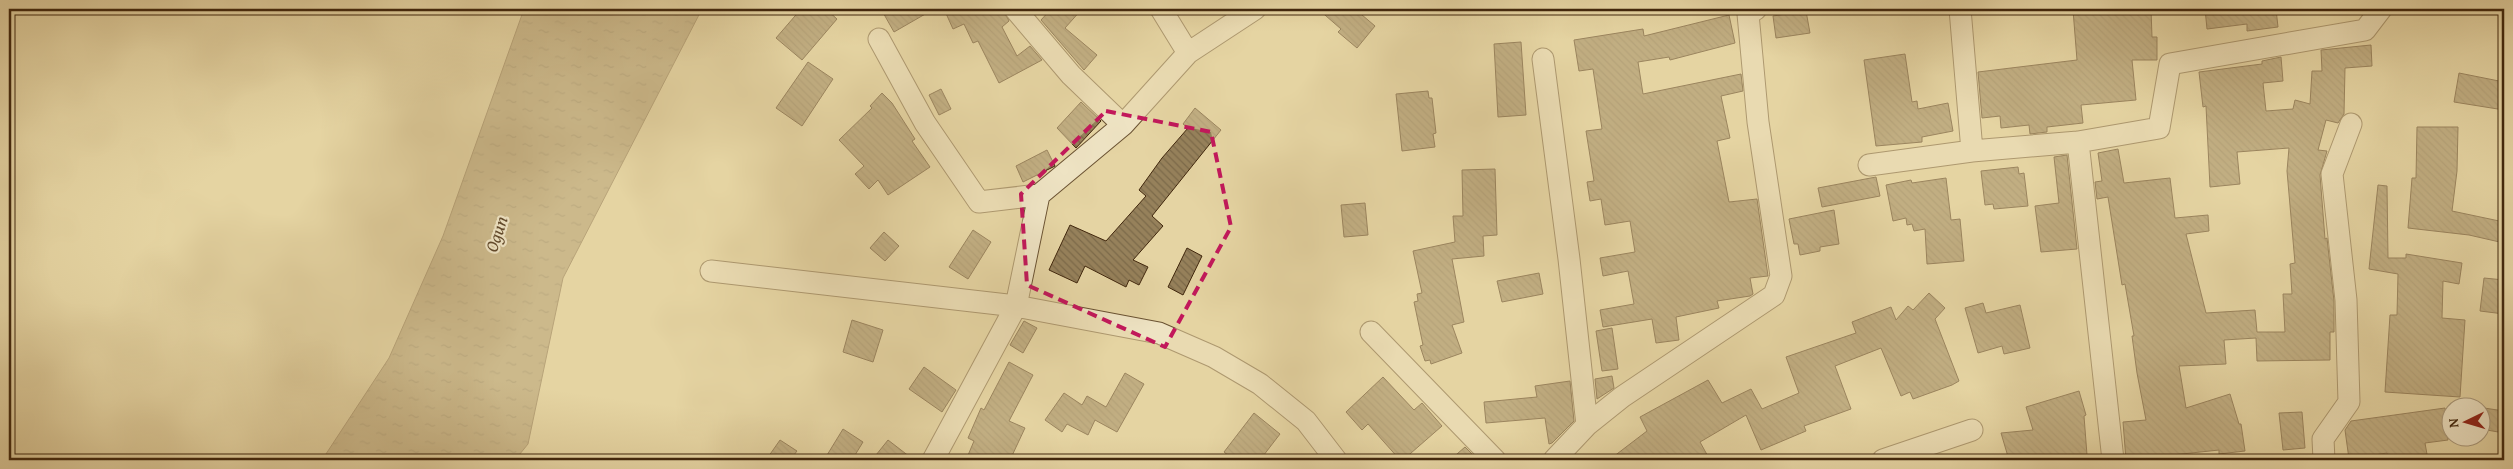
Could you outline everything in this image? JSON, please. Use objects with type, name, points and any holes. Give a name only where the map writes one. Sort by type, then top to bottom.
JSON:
[{"type":"street","points":[[1015,9],[1071,75],[1123,125]]},
{"type":"street","points":[[1161,9],[1188,53]]},
{"type":"street","points":[[879,39],[925,123],[980,202],[1039,195],[1123,125],[1188,53],[1255,9]]},
{"type":"street","points":[[1554,460],[1588,424],[1622,397],[1774,295],[1781,276],[1758,122],[1748,14],[1756,9]]},
{"type":"street","points":[[1960,9],[1972,151]]},
{"type":"street","points":[[1869,165],[1972,151],[2078,142],[2159,128],[2170,64],[2365,30],[2381,9]]},
{"type":"street","points":[[1543,59],[1588,424]]},
{"type":"street","points":[[2324,460],[2323,440],[2349,402],[2346,300],[2332,174],[2351,124]]},
{"type":"street","points":[[2078,142],[2113,460]]},
{"type":"street","points":[[933,460],[1016,306],[1039,195]]},
{"type":"street","points":[[711,271],[1016,306],[1159,334],[1214,357],[1260,384],[1306,420],[1336,460]]},
{"type":"street","points":[[1370,332],[1495,460]]},
{"type":"street","points":[[1883,460],[1972,430]]},
{"type":"highlighted area","points":[[1106,111],[1211,132],[1231,227],[1165,347],[1027,285],[1021,194]]},
{"type":"water","name":"Ogun","points":[[524,9],[702,9],[563,278],[528,444],[515,460],[322,460],[389,358],[443,236]]},
{"type":"building","points":[[801,9],[826,9],[837,19],[802,60],[776,38]]},
{"type":"building","points":[[881,9],[934,9],[894,32]]},
{"type":"building","points":[[944,9],[1003,9],[1009,21],[1002,27],[1017,56],[1030,46],[1042,60],[999,83],[978,41],[973,43],[964,24],[953,29]]},
{"type":"building","points":[[1051,9],[1082,9],[1065,28],[1097,55],[1084,70],[1041,20]]},
{"type":"building","points":[[1318,9],[1355,9],[1375,26],[1357,48],[1338,32],[1341,29]]},
{"type":"building","points":[[2151,9],[2152,37],[2157,37],[2157,60],[2132,60],[2136,100],[2081,105],[2083,123],[2047,127],[2047,132],[2030,134],[2029,125],[2001,128],[2000,116],[1982,118],[1978,72],[2077,60],[2073,10]]},
{"type":"building","points":[[2205,9],[2276,9],[2278,27],[2247,31],[2247,24],[2207,29]]},
{"type":"building","points":[[1806,11],[1810,33],[1776,38],[1773,16]]},
{"type":"building","points":[[1729,15],[1735,43],[1670,60],[1669,57],[1638,62],[1643,94],[1741,74],[1743,91],[1721,96],[1730,138],[1717,141],[1729,202],[1757,199],[1768,276],[1750,278],[1753,294],[1750,296],[1717,301],[1719,308],[1676,317],[1679,340],[1656,343],[1652,319],[1603,327],[1600,310],[1634,304],[1628,271],[1603,276],[1600,258],[1635,252],[1630,221],[1605,225],[1601,199],[1590,201],[1587,182],[1594,181],[1586,131],[1602,129],[1593,69],[1579,71],[1574,40],[1643,29],[1644,36]]},
{"type":"building","points":[[1521,42],[1526,115],[1498,117],[1494,44]]},
{"type":"building","points":[[2371,45],[2372,66],[2345,68],[2344,114],[2338,123],[2326,120],[2318,150],[2327,151],[2320,175],[2325,239],[2327,238],[2334,301],[2334,332],[2330,332],[2330,360],[2257,361],[2256,338],[2224,340],[2226,364],[2179,366],[2186,408],[2230,394],[2239,424],[2241,424],[2245,451],[2219,454],[2219,450],[2126,460],[2123,422],[2146,420],[2137,373],[2132,336],[2134,336],[2125,284],[2122,285],[2108,197],[2097,199],[2095,182],[2102,181],[2098,153],[2118,149],[2124,183],[2170,178],[2175,218],[2208,215],[2209,231],[2186,234],[2206,313],[2255,310],[2257,332],[2285,332],[2283,294],[2292,294],[2290,264],[2295,263],[2287,171],[2289,148],[2237,152],[2240,184],[2210,187],[2206,106],[2203,107],[2199,72],[2262,64],[2262,61],[2281,57],[2283,81],[2263,83],[2266,111],[2293,109],[2295,100],[2310,104],[2312,71],[2322,71],[2321,50]]},
{"type":"building","points":[[1905,54],[1912,102],[1917,101],[1918,109],[1948,103],[1953,131],[1922,137],[1922,142],[1876,146],[1864,60]]},
{"type":"building","points":[[808,62],[833,79],[802,126],[776,108]]},
{"type":"building","points":[[2459,73],[2504,82],[2504,110],[2454,102]]},
{"type":"building","points":[[941,89],[951,109],[939,115],[929,95]]},
{"type":"building","points":[[1428,91],[1429,98],[1432,98],[1436,133],[1433,134],[1435,147],[1402,151],[1396,94]]},
{"type":"building","points":[[882,93],[892,103],[915,139],[912,141],[930,167],[888,195],[878,180],[869,189],[855,174],[864,166],[839,140],[872,108],[870,106]]},
{"type":"building","points":[[1081,102],[1101,121],[1076,148],[1057,128]]},
{"type":"building","points":[[1195,108],[1221,130],[1152,216],[1163,226],[1133,260],[1148,267],[1139,285],[1129,280],[1126,287],[1085,266],[1077,283],[1049,270],[1070,225],[1106,241],[1146,196],[1139,190],[1162,158],[1188,128],[1183,124]]},
{"type":"building","points":[[2417,127],[2458,127],[2457,171],[2452,211],[2504,222],[2504,243],[2469,235],[2408,228],[2412,178],[2416,178]]},
{"type":"building","points":[[1047,150],[1055,166],[1023,182],[1016,166]]},
{"type":"building","points":[[2067,155],[2077,249],[2041,252],[2035,206],[2059,203],[2054,157]]},
{"type":"building","points":[[2018,167],[2019,174],[2024,173],[2028,206],[1994,209],[1993,204],[1985,205],[1981,171]]},
{"type":"building","points":[[1495,169],[1497,235],[1483,236],[1484,256],[1452,259],[1464,322],[1452,325],[1462,353],[1431,364],[1430,360],[1425,361],[1420,346],[1423,345],[1414,302],[1418,301],[1417,294],[1422,293],[1413,251],[1455,242],[1453,216],[1463,216],[1462,170]]},
{"type":"building","points":[[1876,177],[1880,196],[1822,207],[1818,188]]},
{"type":"building","points":[[1946,178],[1951,220],[1960,219],[1964,261],[1927,264],[1925,229],[1914,231],[1912,224],[1907,225],[1906,218],[1893,221],[1886,185],[1911,180],[1912,183]]},
{"type":"building","points":[[2378,185],[2387,186],[2388,258],[2406,258],[2406,254],[2462,263],[2459,284],[2443,281],[2442,318],[2465,320],[2460,396],[2385,392],[2390,315],[2397,315],[2398,274],[2369,269]]},
{"type":"building","points":[[1365,203],[1368,235],[1344,237],[1341,205]]},
{"type":"building","points":[[1834,210],[1839,244],[1820,247],[1820,251],[1800,255],[1798,244],[1794,244],[1789,219]]},
{"type":"building","points":[[973,230],[991,242],[968,279],[949,267]]},
{"type":"building","points":[[884,232],[899,246],[885,261],[870,248]]},
{"type":"building","points":[[1187,248],[1202,256],[1183,295],[1168,287]]},
{"type":"building","points":[[1539,273],[1543,294],[1502,302],[1497,281]]},
{"type":"building","points":[[2484,278],[2504,280],[2504,314],[2480,311]]},
{"type":"building","points":[[1929,293],[1945,308],[1935,319],[1959,381],[1952,385],[1913,399],[1910,392],[1901,396],[1881,348],[1835,366],[1851,409],[1804,426],[1806,431],[1761,450],[1746,415],[1700,442],[1710,460],[1609,460],[1647,431],[1640,417],[1708,380],[1722,403],[1751,389],[1762,409],[1799,393],[1786,357],[1856,333],[1852,322],[1891,307],[1896,320],[1908,306],[1913,310]]},
{"type":"building","points":[[1983,303],[1986,313],[2020,305],[2030,348],[2004,354],[2002,346],[1978,353],[1965,308]]},
{"type":"building","points":[[852,320],[883,330],[873,362],[843,352]]},
{"type":"building","points":[[1024,321],[1037,328],[1023,353],[1010,345]]},
{"type":"building","points":[[1612,328],[1618,369],[1602,371],[1596,331]]},
{"type":"building","points":[[1009,362],[1033,375],[1009,421],[1025,428],[1010,460],[966,460],[974,441],[968,438],[981,408],[984,410]]},
{"type":"building","points":[[924,367],[956,390],[942,412],[909,389]]},
{"type":"building","points":[[1125,373],[1144,384],[1117,432],[1095,420],[1088,435],[1067,424],[1062,432],[1045,420],[1064,393],[1082,405],[1087,396],[1106,407]]},
{"type":"building","points":[[1612,376],[1614,388],[1597,399],[1595,379]]},
{"type":"building","points":[[1383,377],[1414,410],[1422,403],[1442,426],[1403,460],[1400,460],[1368,424],[1362,430],[1346,412]]},
{"type":"building","points":[[1570,381],[1574,421],[1552,443],[1549,444],[1545,418],[1486,423],[1484,402],[1537,397],[1535,386]]},
{"type":"building","points":[[2079,391],[2086,415],[2084,416],[2087,455],[2009,460],[2001,433],[2033,430],[2026,407]]},
{"type":"building","points":[[2440,409],[2440,441],[2425,443],[2428,460],[2388,460],[2387,453],[2349,459],[2345,430],[2351,421]]},
{"type":"building","points":[[2490,409],[2504,411],[2504,433],[2490,431]]},
{"type":"building","points":[[2302,412],[2305,448],[2283,450],[2279,413]]},
{"type":"building","points":[[1254,413],[1280,434],[1260,460],[1234,460],[1224,452]]},
{"type":"building","points":[[843,429],[863,442],[852,460],[824,460]]},
{"type":"building","points":[[780,440],[797,451],[790,460],[766,460]]},
{"type":"building","points":[[888,440],[914,460],[872,460]]},
{"type":"building","points":[[1465,447],[1478,460],[1450,460]]}]
